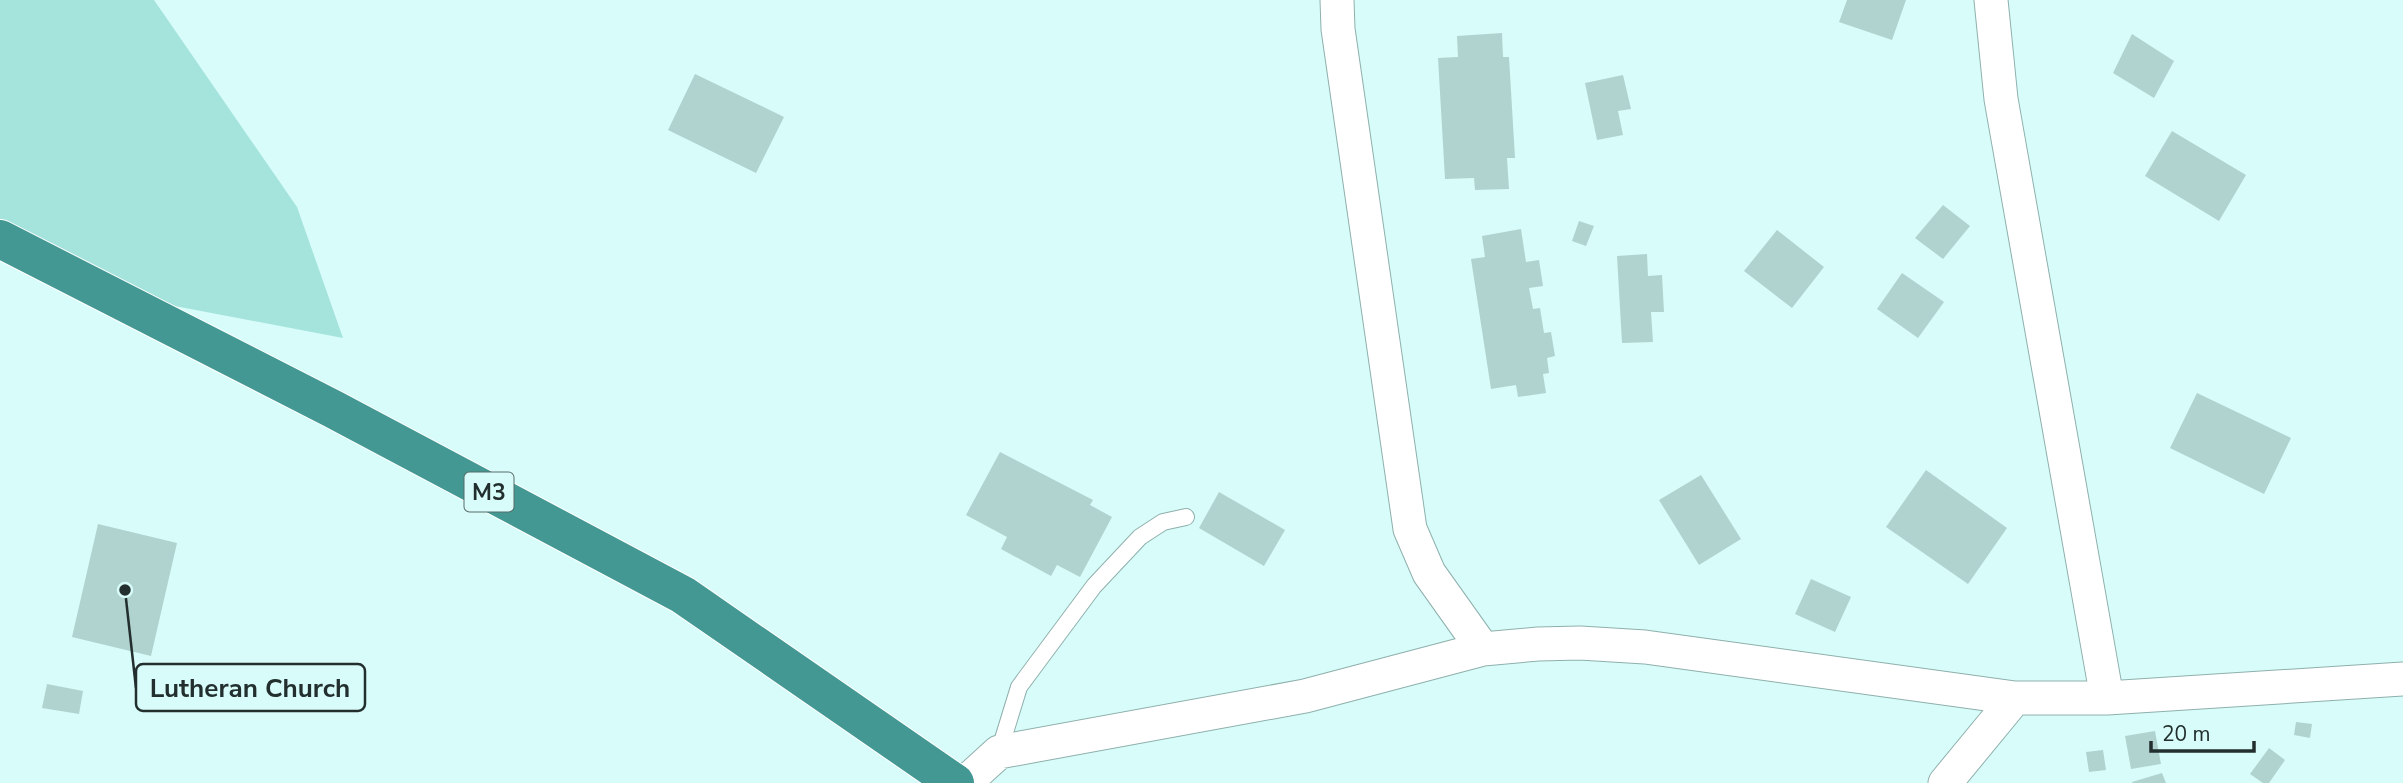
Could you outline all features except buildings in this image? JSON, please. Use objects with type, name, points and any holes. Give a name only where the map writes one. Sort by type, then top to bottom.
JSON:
[{"type":"highway","name":"M3","points":[[0,239],[333,409],[683,595],[955,783]]},
{"type":"street","points":[[1337,0],[1342,54],[1410,529],[1429,573],[1483,649]]},
{"type":"street","points":[[1991,0],[2001,99],[2107,698]]},
{"type":"street","points":[[965,783],[999,752],[1305,696],[1483,649],[1580,643],[1645,647],[2015,698],[2107,698],[2403,679]]},
{"type":"street","points":[[1944,783],[2015,698]]},
{"type":"lane","points":[[999,752],[1019,687],[1094,586],[1139,537],[1163,522],[1186,517]]},
{"type":"shaded area","points":[[0,0],[154,0],[297,207],[343,338],[159,303],[0,221]]},
{"type":"place","name":"Lutheran Church","points":[[125,590]]}]
